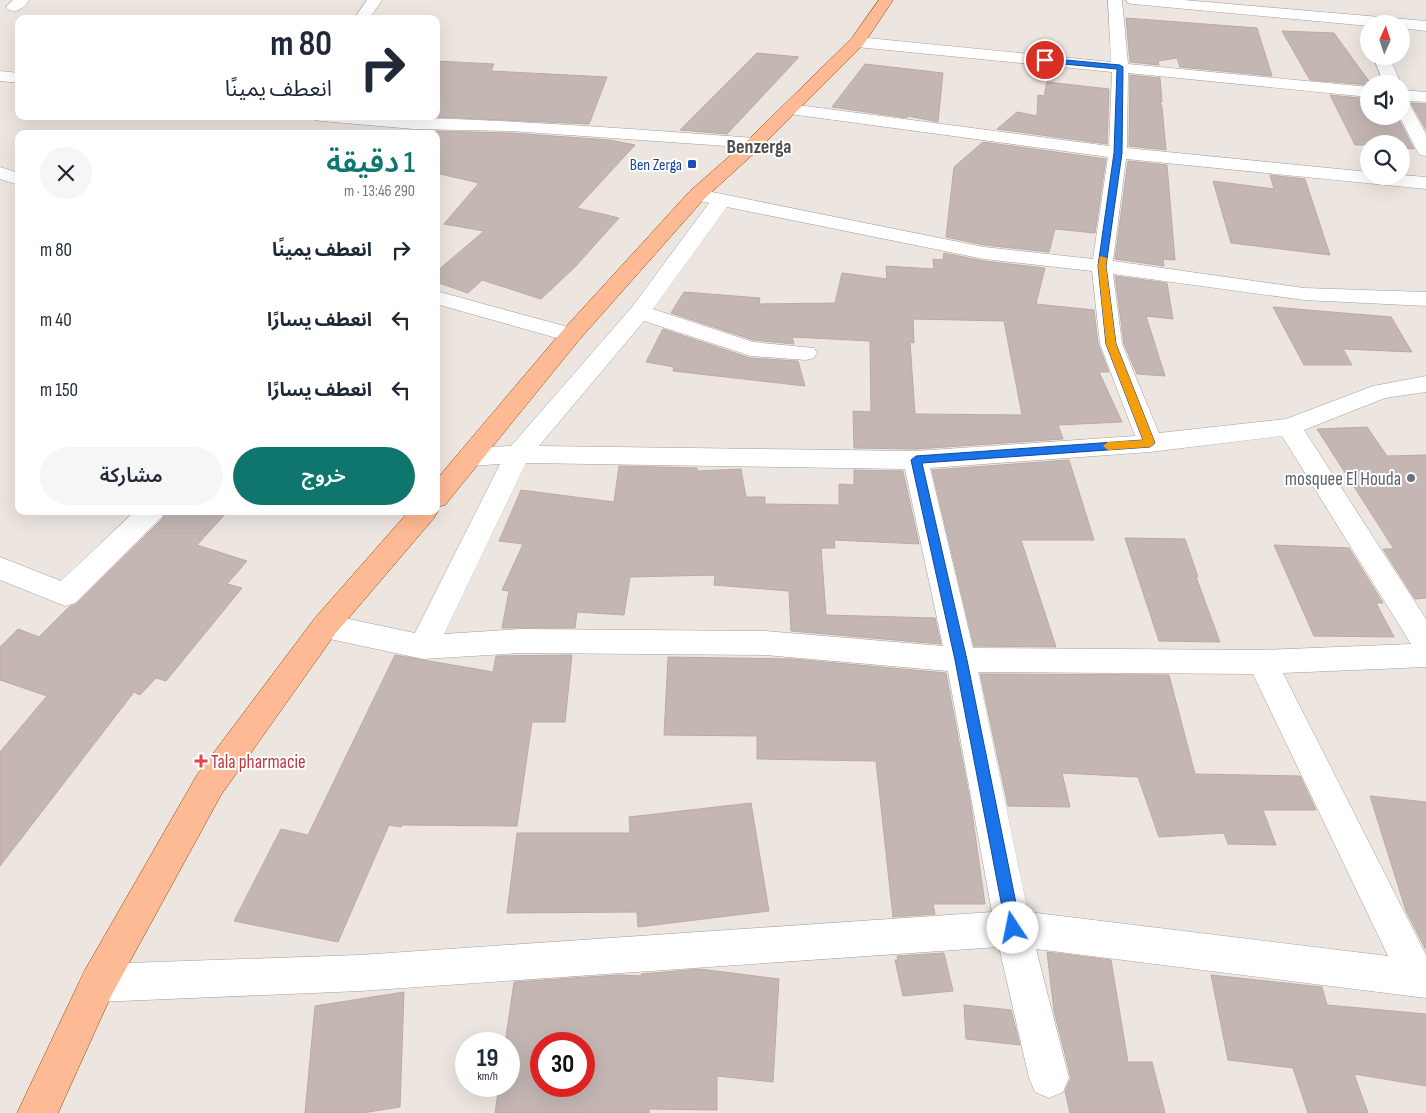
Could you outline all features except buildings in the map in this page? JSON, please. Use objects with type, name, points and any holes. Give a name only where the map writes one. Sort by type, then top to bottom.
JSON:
[{"type":"main road","points":[[440,493],[571,335],[697,195],[755,143],[857,42],[886,0]]},
{"type":"main road","points":[[37,1113],[98,983],[209,785],[325,626],[421,515]]},
{"type":"street","points":[[364,15],[375,0]]},
{"type":"street","points":[[1115,0],[1120,67],[1118,153],[1102,266],[1111,344],[1150,443]]},
{"type":"street","points":[[1134,0],[1360,18]]},
{"type":"street","points":[[1410,24],[1426,26]]},
{"type":"street","points":[[857,42],[1360,91]]},
{"type":"street","points":[[0,76],[15,78]]},
{"type":"street","points":[[1410,96],[1426,97]]},
{"type":"street","points":[[790,109],[1118,153],[1426,183]]},
{"type":"street","points":[[368,120],[414,124],[511,126],[755,143]]},
{"type":"street","points":[[1410,120],[1426,151]]},
{"type":"street","points":[[0,173],[15,178]]},
{"type":"street","points":[[697,195],[984,252],[1304,294],[1426,299]]},
{"type":"street","points":[[423,647],[518,454],[640,312],[721,201]]},
{"type":"street","points":[[440,298],[571,335]]},
{"type":"street","points":[[640,312],[751,349],[806,352]]},
{"type":"street","points":[[471,457],[518,454],[916,460],[1150,443],[1289,427],[1374,393],[1426,384]]},
{"type":"street","points":[[1289,427],[1426,643]]},
{"type":"street","points":[[916,460],[961,660],[1013,928],[1049,1078]]},
{"type":"street","points":[[0,568],[65,595],[148,515]]},
{"type":"street","points":[[325,626],[423,647],[521,641],[765,643],[961,660],[1262,662],[1426,655]]},
{"type":"street","points":[[1262,662],[1421,977]]},
{"type":"street","points":[[98,983],[360,973],[1013,928],[1421,977]]},
{"type":"slow traffic","points":[[1103,258],[1102,266],[1111,344],[1150,443],[1108,446]]},
{"type":"place","name":"Ben Zerga","points":[[692,164]]},
{"type":"place","name":"mosquee El Houda","points":[[1411,478]]},
{"type":"place","name":"Tala pharmacie","points":[[201,761]]},
{"type":"district","name":"Benzerga","points":[[759,146]]},
{"type":"route","points":[[1013,928],[961,660],[916,460],[1150,443],[1111,344],[1102,266],[1118,153],[1120,67],[1045,60]]}]
